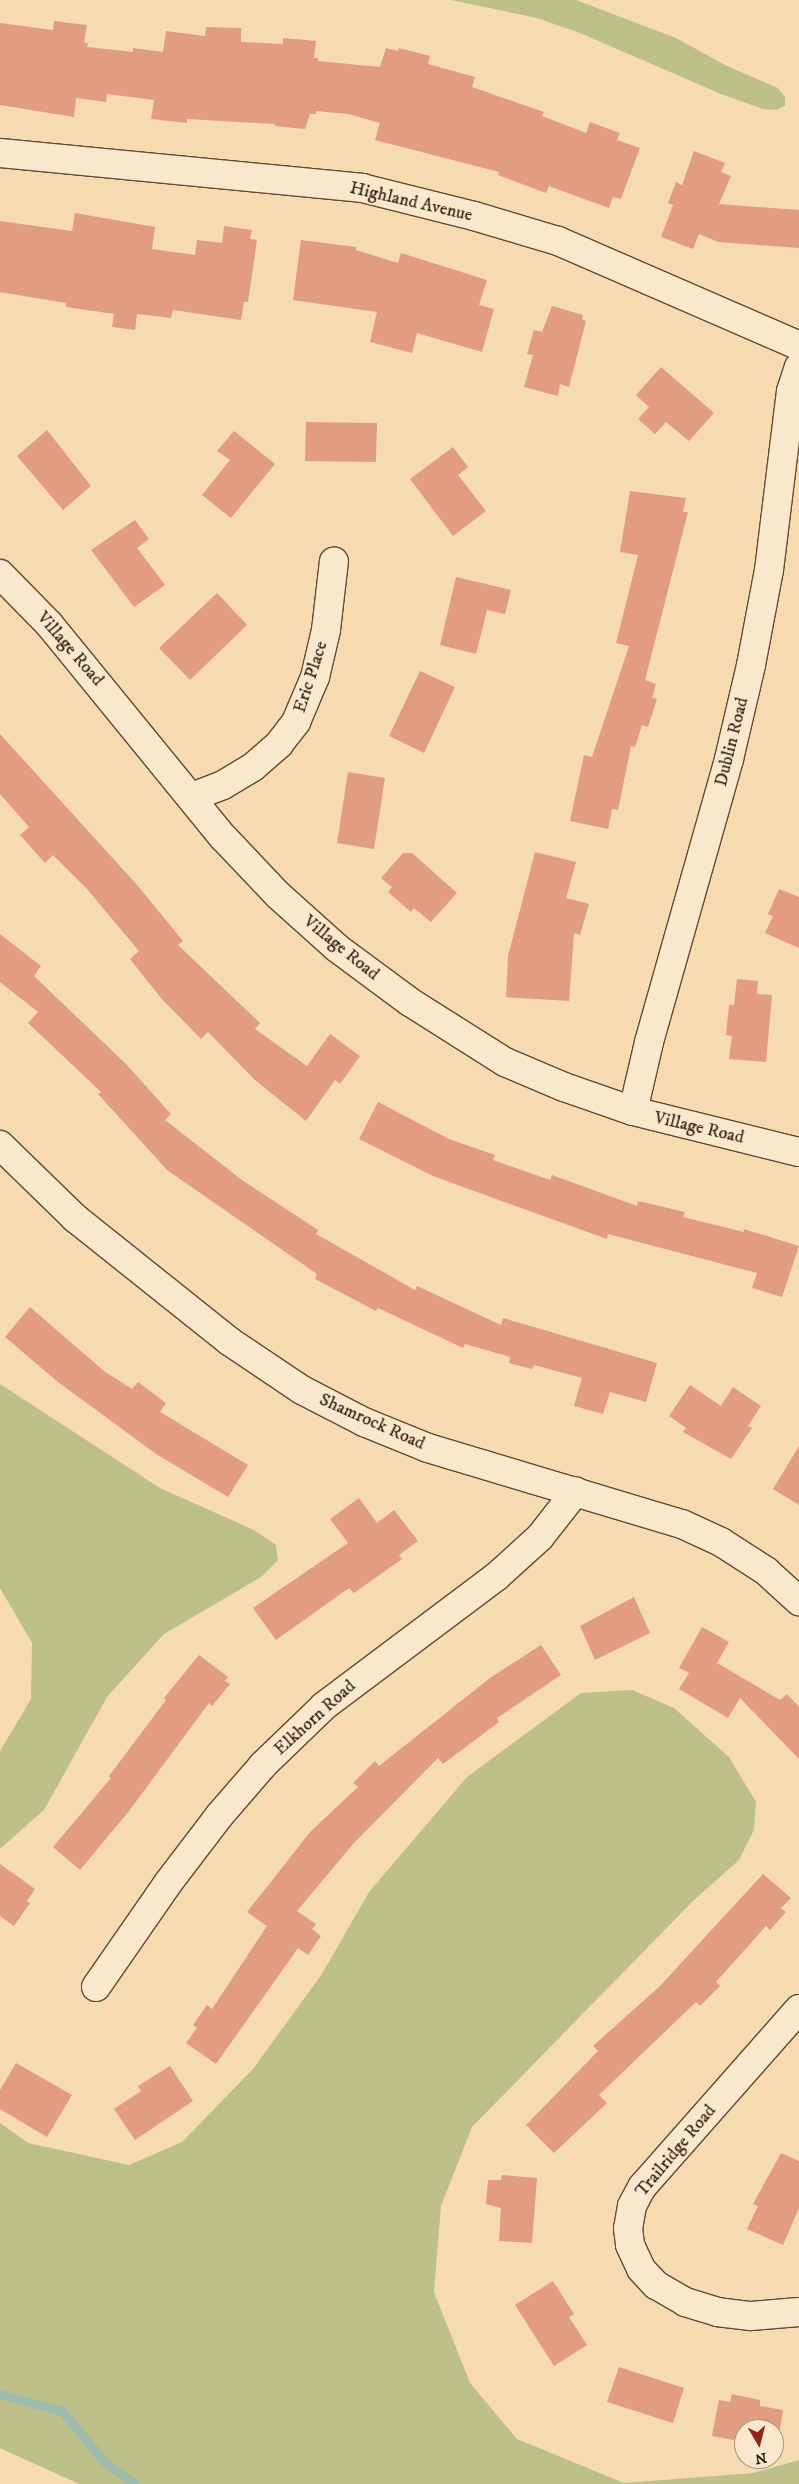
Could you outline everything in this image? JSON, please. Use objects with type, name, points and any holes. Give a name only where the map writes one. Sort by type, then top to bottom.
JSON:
[{"type":"street","name":"Highland Avenue","points":[[0,153],[286,178],[371,190],[558,241],[799,346]]},
{"type":"street","name":"Dublin Road","points":[[633,1111],[649,1042],[729,759],[751,665],[769,570],[791,391],[799,366]]},
{"type":"street","name":"Eric Place","points":[[192,797],[223,785],[253,767],[279,744],[296,722],[315,677],[326,630],[334,561]]},
{"type":"street","name":"Village Road","points":[[0,574],[49,624],[192,797],[278,895],[337,948],[410,1002],[505,1062],[564,1087],[633,1111],[799,1152]]},
{"type":"street","name":"Shamrock Road","points":[[0,1145],[75,1218],[229,1341],[302,1390],[364,1422],[428,1448],[682,1524],[713,1538],[766,1571],[799,1601]]},
{"type":"street","name":"Elkhorn Road","points":[[96,1987],[168,1883],[219,1816],[263,1765],[324,1706],[496,1577],[540,1537],[576,1491]]},
{"type":"street","name":"Trailridge Road","points":[[799,2009],[642,2187],[632,2206],[628,2228],[630,2245],[640,2269],[656,2285],[685,2302],[717,2312],[750,2316],[799,2312]]},
{"type":"green space","points":[[451,0],[576,0],[676,38],[727,66],[778,88],[785,97],[785,106],[776,110],[763,109],[721,94],[580,33],[537,18]]},
{"type":"green space","points":[[0,1384],[160,1488],[254,1530],[276,1545],[278,1560],[261,1577],[164,1634],[107,1697],[44,1810],[0,1849],[0,1751],[31,1699],[32,1643],[0,1588]]},
{"type":"green space","points":[[632,1690],[674,1708],[729,1757],[756,1802],[754,1830],[739,1860],[694,1900],[472,2127],[441,2206],[434,2292],[470,2383],[517,2439],[624,2483],[784,2469],[784,2464],[799,2460],[799,2484],[79,2484],[0,2448],[0,2123],[28,2143],[129,2165],[182,2142],[253,2069],[322,1974],[369,1892],[467,1777],[581,1693]]},
{"type":"building","points":[[54,21],[87,25],[84,43],[88,43],[87,47],[133,52],[133,48],[163,52],[166,31],[205,36],[206,27],[241,28],[241,42],[283,44],[283,38],[316,41],[314,58],[318,58],[318,61],[380,67],[386,48],[398,51],[399,48],[430,56],[428,64],[475,77],[472,87],[544,112],[542,116],[586,133],[590,122],[620,133],[617,140],[640,148],[621,199],[613,197],[609,208],[549,186],[546,193],[498,175],[499,172],[375,140],[380,123],[348,114],[316,111],[316,114],[310,114],[305,129],[275,126],[275,124],[187,119],[187,123],[151,119],[154,100],[107,94],[106,102],[76,98],[74,117],[0,105],[0,23],[53,30]]},
{"type":"building","points":[[694,151],[725,163],[721,172],[731,176],[719,204],[799,210],[799,248],[718,242],[699,234],[693,249],[661,237],[673,205],[668,203],[676,182],[682,185]]},
{"type":"building","points":[[75,213],[155,227],[152,249],[195,255],[197,240],[222,243],[224,226],[252,230],[250,239],[257,240],[248,302],[244,302],[241,320],[173,310],[171,318],[137,314],[135,330],[112,327],[114,314],[66,307],[66,303],[0,292],[0,221],[72,231]]},
{"type":"building","points":[[301,240],[356,247],[356,250],[398,263],[401,253],[487,280],[479,305],[494,309],[482,352],[417,333],[412,353],[370,342],[377,312],[293,300]]},
{"type":"building","points":[[552,306],[583,315],[582,319],[586,321],[569,387],[560,384],[558,396],[524,387],[533,355],[527,354],[534,330],[542,332]]},
{"type":"building","points":[[661,367],[714,413],[689,441],[666,422],[655,434],[638,419],[649,407],[636,395]]},
{"type":"building","points":[[306,422],[377,423],[376,462],[305,461]]},
{"type":"building","points":[[47,430],[91,486],[63,510],[17,456]]},
{"type":"building","points":[[234,431],[275,464],[231,518],[202,495],[230,460],[217,451]]},
{"type":"building","points":[[453,447],[468,467],[458,475],[486,511],[453,536],[410,479]]},
{"type":"building","points":[[630,491],[686,498],[683,512],[688,512],[645,680],[656,684],[652,698],[657,699],[648,727],[642,725],[635,747],[631,746],[618,810],[612,809],[608,829],[570,821],[584,755],[592,757],[629,646],[616,643],[638,555],[620,552]]},
{"type":"building","points":[[135,520],[149,539],[137,548],[165,585],[134,607],[91,550]]},
{"type":"building","points":[[456,577],[511,590],[505,614],[487,610],[476,654],[440,645]]},
{"type":"building","points":[[217,593],[247,625],[190,680],[159,648]]},
{"type":"building","points":[[420,671],[455,687],[424,753],[389,736]]},
{"type":"building","points":[[0,734],[138,886],[183,941],[178,945],[260,1023],[255,1029],[307,1066],[330,1034],[360,1056],[340,1084],[335,1080],[306,1121],[255,1080],[208,1032],[201,1039],[161,998],[130,959],[139,951],[87,889],[53,855],[45,863],[20,835],[29,827],[0,794]]},
{"type":"building","points":[[348,772],[385,778],[374,849],[337,843]]},
{"type":"building","points":[[535,852],[576,862],[566,898],[589,904],[580,935],[574,933],[569,1001],[506,997],[508,956]]},
{"type":"building","points":[[403,853],[412,853],[457,893],[431,922],[414,908],[411,912],[388,892],[392,887],[381,878]]},
{"type":"building","points":[[779,889],[799,897],[799,948],[765,933],[773,916],[768,914]]},
{"type":"building","points":[[0,934],[41,966],[34,976],[126,1064],[171,1114],[165,1120],[242,1180],[318,1230],[316,1234],[415,1290],[417,1286],[501,1325],[503,1318],[657,1363],[646,1402],[610,1392],[603,1414],[574,1406],[582,1378],[534,1365],[532,1369],[509,1363],[510,1357],[465,1344],[463,1348],[378,1308],[376,1311],[315,1279],[317,1274],[167,1170],[98,1094],[101,1092],[28,1023],[38,1012],[0,982]]},
{"type":"building","points":[[737,979],[758,981],[757,994],[772,995],[766,1062],[729,1059],[732,1036],[726,1035],[729,1005],[734,1005]]},
{"type":"building","points":[[378,1102],[449,1139],[495,1155],[493,1160],[550,1180],[552,1175],[637,1206],[638,1201],[685,1212],[683,1217],[744,1232],[744,1229],[799,1246],[782,1297],[752,1288],[757,1273],[608,1234],[607,1239],[433,1176],[359,1139]]},
{"type":"building","points":[[30,1307],[104,1371],[132,1389],[138,1382],[166,1403],[160,1412],[248,1465],[228,1497],[156,1454],[58,1382],[5,1337]]},
{"type":"building","points":[[690,1385],[721,1406],[733,1387],[761,1406],[748,1426],[752,1428],[731,1459],[683,1432],[686,1428],[669,1416]]},
{"type":"building","points":[[799,1446],[799,1505],[773,1489]]},
{"type":"building","points":[[359,1498],[377,1523],[394,1510],[418,1541],[399,1555],[402,1559],[354,1593],[349,1588],[276,1640],[253,1608],[348,1543],[330,1519]]},
{"type":"building","points":[[634,1597],[650,1633],[595,1660],[580,1626]]},
{"type":"building","points":[[702,1627],[729,1642],[717,1663],[780,1700],[787,1694],[799,1707],[799,1759],[740,1698],[728,1718],[679,1689],[689,1673],[679,1668]]},
{"type":"building","points":[[541,1645],[561,1675],[497,1718],[499,1722],[443,1764],[438,1758],[353,1844],[297,1911],[316,1924],[312,1929],[321,1936],[308,1955],[298,1948],[216,2064],[186,2043],[197,2028],[193,2025],[207,2005],[212,2009],[267,1926],[247,1912],[311,1831],[358,1787],[353,1783],[375,1761],[379,1766],[490,1678]]},
{"type":"building","points":[[199,1655],[228,1677],[225,1681],[230,1684],[212,1706],[209,1703],[129,1811],[80,1870],[53,1847],[111,1778],[109,1776],[166,1700],[164,1698]]},
{"type":"building","points":[[0,1864],[35,1889],[27,1901],[30,1903],[14,1926],[0,1916]]},
{"type":"building","points":[[763,1874],[791,1898],[781,1908],[786,1912],[770,1930],[766,1926],[716,1982],[720,1986],[700,2006],[696,2002],[599,2095],[607,2103],[554,2153],[526,2125],[598,2051],[593,2046],[660,1986]]},
{"type":"building","points":[[16,2063],[72,2095],[47,2137],[0,2109],[0,2090]]},
{"type":"building","points":[[170,2066],[193,2101],[135,2140],[114,2109],[141,2091],[138,2086]]},
{"type":"building","points":[[781,2153],[799,2161],[799,2208],[783,2245],[747,2229],[758,2206],[753,2204]]},
{"type":"building","points":[[502,2175],[537,2178],[532,2243],[499,2241],[501,2208],[486,2204],[488,2180],[501,2180]]},
{"type":"building","points":[[553,2281],[574,2314],[569,2317],[587,2345],[554,2366],[515,2305]]},
{"type":"building","points":[[619,2367],[684,2388],[673,2423],[607,2402]]},
{"type":"building","points":[[732,2394],[760,2400],[760,2406],[783,2410],[782,2419],[734,2419],[734,2440],[712,2436],[719,2400],[730,2402]]},
{"type":"waterway","points":[[0,2394],[62,2411],[104,2461],[134,2484]]}]
